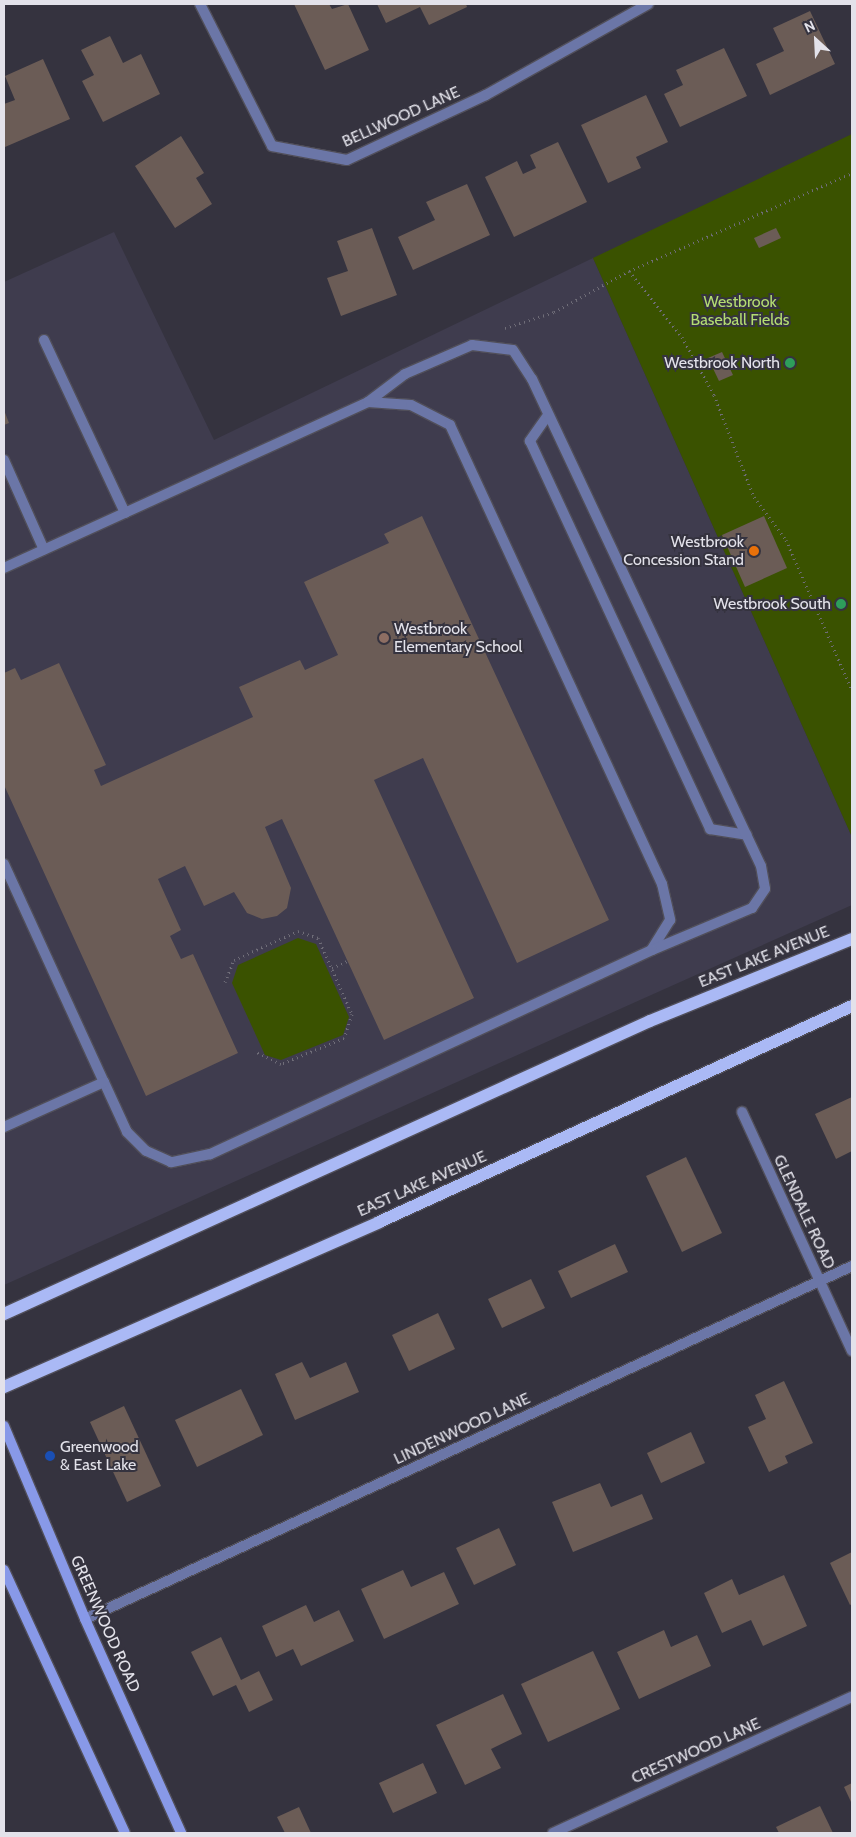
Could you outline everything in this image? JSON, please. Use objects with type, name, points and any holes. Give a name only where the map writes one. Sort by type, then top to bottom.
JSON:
[{"type":"main road","name":"EAST LAKE AVENUE","points":[[4,1314],[650,1021],[852,939]]},
{"type":"main road","name":"EAST LAKE AVENUE","points":[[4,1387],[379,1222],[852,1006]]},
{"type":"main road","name":"GREENWOOD ROAD","points":[[4,1426],[85,1619],[181,1833]]},
{"type":"main road","points":[[4,1570],[125,1833]]},
{"type":"street","name":"BELLWOOD LANE","points":[[200,4],[272,146],[347,160],[486,96],[648,4]]},
{"type":"street","points":[[44,340],[125,513]]},
{"type":"street","points":[[4,568],[368,402],[405,374],[472,345],[513,350],[532,378],[747,835],[761,866],[765,889],[752,908],[652,950],[210,1154],[171,1162],[146,1151],[127,1132],[4,864]]},
{"type":"street","points":[[368,402],[411,405],[450,425],[662,884],[670,920],[652,950]]},
{"type":"street","points":[[548,415],[530,441],[710,829],[747,835]]},
{"type":"street","points":[[4,460],[44,550]]},
{"type":"street","points":[[4,1127],[104,1082]]},
{"type":"street","name":"GLENDALE ROAD","points":[[742,1112],[852,1351]]},
{"type":"street","name":"LINDENWOOD LANE","points":[[85,1619],[852,1266]]},
{"type":"street","name":"CRESTWOOD LANE","points":[[553,1833],[852,1697]]},
{"type":"path","points":[[502,330],[554,312],[629,271],[852,173]]},
{"type":"path","points":[[629,271],[682,337],[714,395],[754,496],[786,540],[852,690]]},
{"type":"path","points":[[225,982],[234,960],[298,931],[318,938],[332,968],[352,1014],[344,1038],[281,1064],[256,1052]]},
{"type":"path","points":[[332,968],[348,961]]},
{"type":"shaded area","name":"Westbrook Elementary School","points":[[114,232],[214,440],[593,258],[852,837],[852,905],[4,1285],[4,282]]},
{"type":"green space","name":"Westbrook Baseball Fields","points":[[852,134],[852,837],[593,258]]},
{"type":"green space","points":[[298,938],[316,944],[349,1017],[343,1035],[281,1060],[265,1055],[232,983],[238,965]]},
{"type":"building","points":[[294,4],[329,4],[332,9],[348,4],[369,50],[325,70]]},
{"type":"building","points":[[377,4],[466,4],[467,7],[429,25],[420,7],[386,23]]},
{"type":"building","points":[[810,11],[835,64],[770,95],[756,64],[784,51],[773,28]]},
{"type":"building","points":[[110,36],[123,63],[141,54],[160,94],[103,122],[82,81],[94,75],[81,50]]},
{"type":"building","points":[[724,48],[747,96],[680,127],[664,94],[683,85],[676,70]]},
{"type":"building","points":[[43,59],[70,119],[5,147],[4,104],[15,100],[5,76]]},
{"type":"building","points":[[646,95],[668,142],[636,157],[641,168],[608,183],[581,125]]},
{"type":"building","points":[[181,136],[204,173],[196,178],[212,204],[175,228],[135,166]]},
{"type":"building","points":[[558,142],[587,202],[514,237],[485,177],[517,161],[523,174],[536,168],[530,155]]},
{"type":"building","points":[[467,184],[490,235],[413,270],[398,237],[435,220],[426,202]]},
{"type":"building","points":[[372,228],[397,295],[341,316],[327,278],[348,271],[337,241]]},
{"type":"building","points":[[776,228],[781,238],[759,248],[754,238]]},
{"type":"building","points":[[722,352],[733,375],[719,381],[708,358]]},
{"type":"building","points":[[4,410],[9,423],[4,425]]},
{"type":"building","points":[[422,516],[609,920],[517,963],[423,758],[374,780],[474,998],[384,1040],[282,819],[265,827],[291,888],[287,908],[277,916],[262,919],[247,913],[234,892],[204,906],[185,866],[158,879],[181,930],[170,936],[181,959],[193,954],[238,1053],[146,1096],[4,785],[4,673],[15,668],[21,680],[59,663],[106,765],[94,770],[101,786],[253,717],[239,687],[300,660],[305,670],[338,655],[304,582],[389,543],[384,534]]},
{"type":"building","name":"Westbrook Concession Stand","points":[[764,516],[787,568],[745,587],[722,535]]},
{"type":"building","points":[[852,1097],[852,1151],[836,1159],[815,1114]]},
{"type":"building","points":[[686,1157],[722,1233],[682,1252],[646,1176]]},
{"type":"building","points":[[615,1244],[628,1272],[571,1298],[558,1271]]},
{"type":"building","points":[[531,1279],[545,1308],[502,1328],[488,1299]]},
{"type":"building","points":[[438,1313],[455,1349],[409,1371],[392,1335]]},
{"type":"building","points":[[302,1362],[310,1378],[346,1362],[359,1392],[295,1420],[275,1374]]},
{"type":"building","points":[[784,1381],[813,1443],[785,1456],[788,1463],[769,1472],[748,1427],[766,1419],[755,1395]]},
{"type":"building","points":[[241,1389],[263,1435],[197,1467],[175,1420]]},
{"type":"building","points":[[124,1406],[161,1486],[127,1502],[90,1422]]},
{"type":"building","points":[[691,1432],[705,1463],[661,1483],[647,1453]]},
{"type":"building","points":[[600,1483],[611,1507],[642,1494],[653,1519],[573,1552],[552,1502]]},
{"type":"building","points":[[499,1528],[516,1565],[474,1585],[456,1548]]},
{"type":"building","points":[[852,1552],[852,1604],[850,1605],[830,1563]]},
{"type":"building","points":[[403,1570],[411,1587],[444,1572],[459,1604],[384,1639],[361,1589]]},
{"type":"building","points":[[784,1575],[807,1626],[763,1646],[751,1620],[722,1633],[704,1593],[732,1579],[739,1595]]},
{"type":"building","points":[[306,1605],[314,1622],[339,1610],[354,1641],[301,1666],[293,1649],[276,1657],[262,1626]]},
{"type":"building","points":[[664,1630],[671,1647],[697,1635],[711,1666],[639,1699],[617,1652]]},
{"type":"building","points":[[221,1637],[241,1680],[259,1671],[273,1700],[249,1712],[236,1685],[213,1696],[191,1652]]},
{"type":"building","points":[[593,1651],[620,1709],[548,1742],[521,1684]]},
{"type":"building","points":[[503,1694],[522,1734],[491,1749],[501,1768],[465,1785],[436,1725]]},
{"type":"building","points":[[423,1763],[437,1793],[393,1813],[379,1783]]},
{"type":"building","points":[[852,1783],[852,1804],[844,1787]]},
{"type":"building","points":[[820,1806],[833,1833],[779,1833],[776,1827]]},
{"type":"building","points":[[299,1807],[311,1833],[285,1833],[277,1817]]},
{"type":"place","name":"Westbrook North","points":[[790,363]]},
{"type":"place","name":"Westbrook Concession Stand","points":[[754,551]]},
{"type":"place","name":"Westbrook South","points":[[841,604]]},
{"type":"place","name":"Westbrook Elementary School","points":[[384,638]]},
{"type":"place","name":"Greenwood & East Lake","points":[[50,1456]]}]
